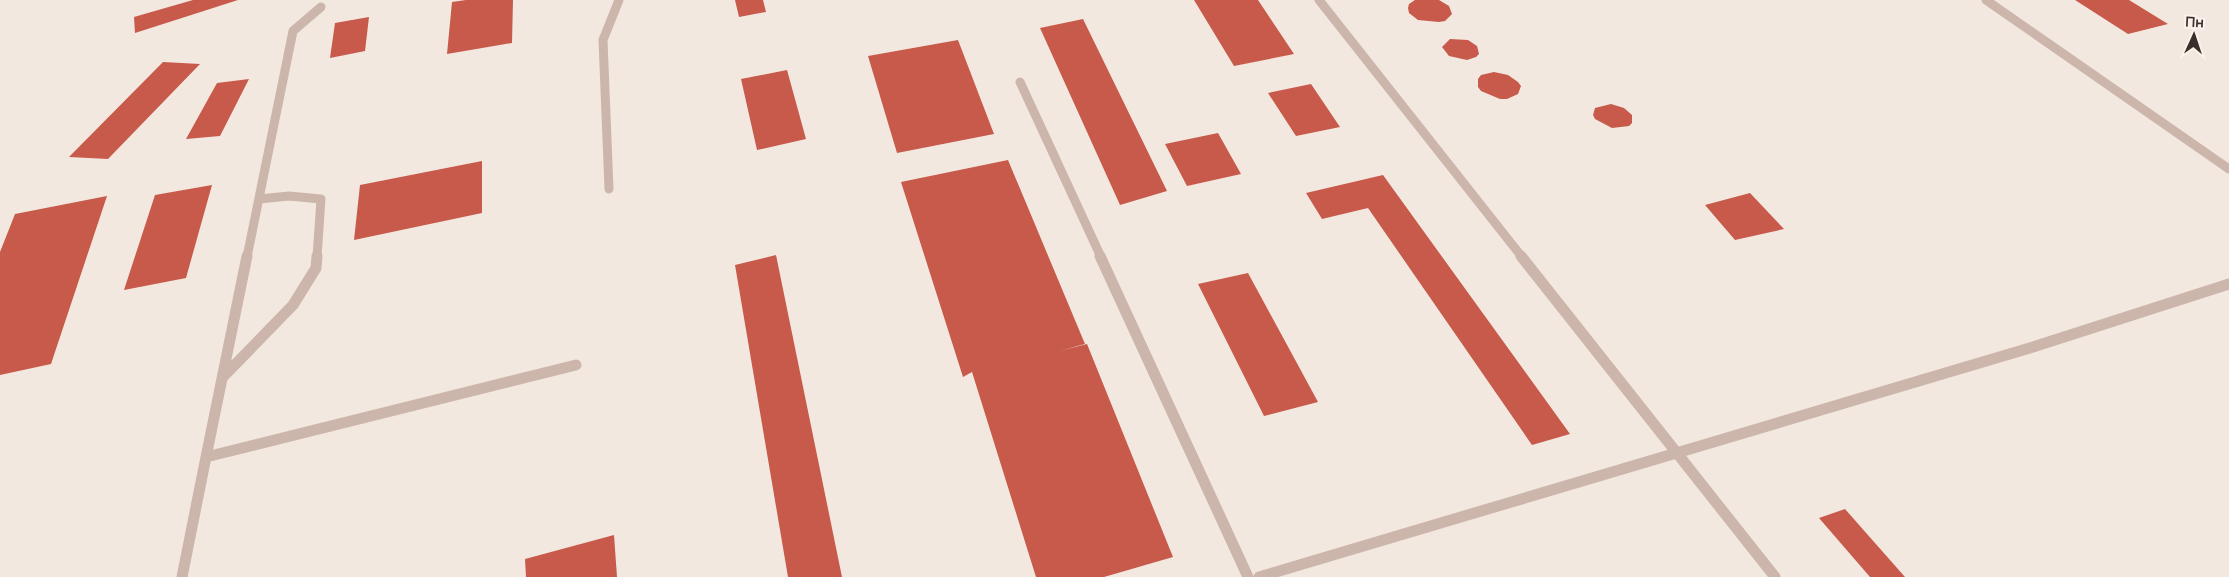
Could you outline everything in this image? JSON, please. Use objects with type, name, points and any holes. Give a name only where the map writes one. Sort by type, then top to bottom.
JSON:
[{"type":"lane","points":[[609,189],[603,40],[619,0]]},
{"type":"lane","points":[[1319,0],[1776,577]]},
{"type":"lane","points":[[1986,0],[2229,169]]},
{"type":"lane","points":[[182,577],[293,31],[321,7]]},
{"type":"lane","points":[[1020,82],[1248,577]]},
{"type":"lane","points":[[222,378],[293,305],[316,268],[321,199],[289,196],[258,200]]},
{"type":"lane","points":[[1259,577],[2033,347],[2229,284]]},
{"type":"lane","points":[[206,458],[576,365]]},
{"type":"building","points":[[193,0],[238,0],[135,33],[134,17]]},
{"type":"building","points":[[466,0],[513,0],[512,43],[447,54],[452,2]]},
{"type":"building","points":[[735,0],[763,0],[766,12],[739,17]]},
{"type":"building","points":[[1194,0],[1258,0],[1294,54],[1234,66]]},
{"type":"building","points":[[1415,0],[1439,0],[1449,6],[1452,14],[1445,21],[1418,20],[1409,13],[1408,8],[1409,4]]},
{"type":"building","points":[[2075,0],[2129,0],[2168,24],[2128,34]]},
{"type":"building","points":[[369,17],[365,51],[330,58],[335,23]]},
{"type":"building","points":[[1083,19],[1167,191],[1120,205],[1040,28]]},
{"type":"building","points":[[1450,39],[1468,40],[1477,46],[1479,54],[1467,60],[1449,56],[1442,47]]},
{"type":"building","points":[[958,40],[994,134],[897,153],[868,56]]},
{"type":"building","points":[[163,62],[200,64],[108,159],[69,157]]},
{"type":"building","points":[[787,70],[806,139],[757,150],[741,79]]},
{"type":"building","points":[[1494,72],[1508,75],[1518,82],[1521,86],[1518,94],[1507,99],[1500,99],[1481,91],[1478,87],[1478,79],[1481,75]]},
{"type":"building","points":[[249,79],[220,136],[186,139],[217,83]]},
{"type":"building","points":[[1311,84],[1340,127],[1296,136],[1268,93]]},
{"type":"building","points":[[1611,104],[1624,108],[1632,115],[1632,123],[1629,126],[1612,128],[1595,119],[1593,115],[1595,108]]},
{"type":"building","points":[[1218,133],[1241,174],[1187,186],[1165,144]]},
{"type":"building","points":[[1008,160],[1085,344],[1059,351],[1087,344],[1173,557],[1104,577],[1036,577],[972,372],[963,377],[901,182]]},
{"type":"building","points":[[482,161],[482,213],[354,240],[360,185]]},
{"type":"building","points":[[1383,175],[1570,434],[1532,445],[1368,208],[1322,219],[1306,193]]},
{"type":"building","points":[[212,185],[186,278],[124,290],[155,195]]},
{"type":"building","points":[[1750,193],[1784,229],[1735,240],[1705,205]]},
{"type":"building","points":[[107,196],[51,364],[0,375],[0,252],[15,214]]},
{"type":"building","points":[[776,255],[842,577],[788,577],[735,265]]},
{"type":"building","points":[[1248,273],[1318,402],[1264,416],[1198,284]]},
{"type":"building","points":[[1845,509],[1905,577],[1870,577],[1819,518]]},
{"type":"building","points":[[614,535],[617,577],[526,577],[525,559]]}]
